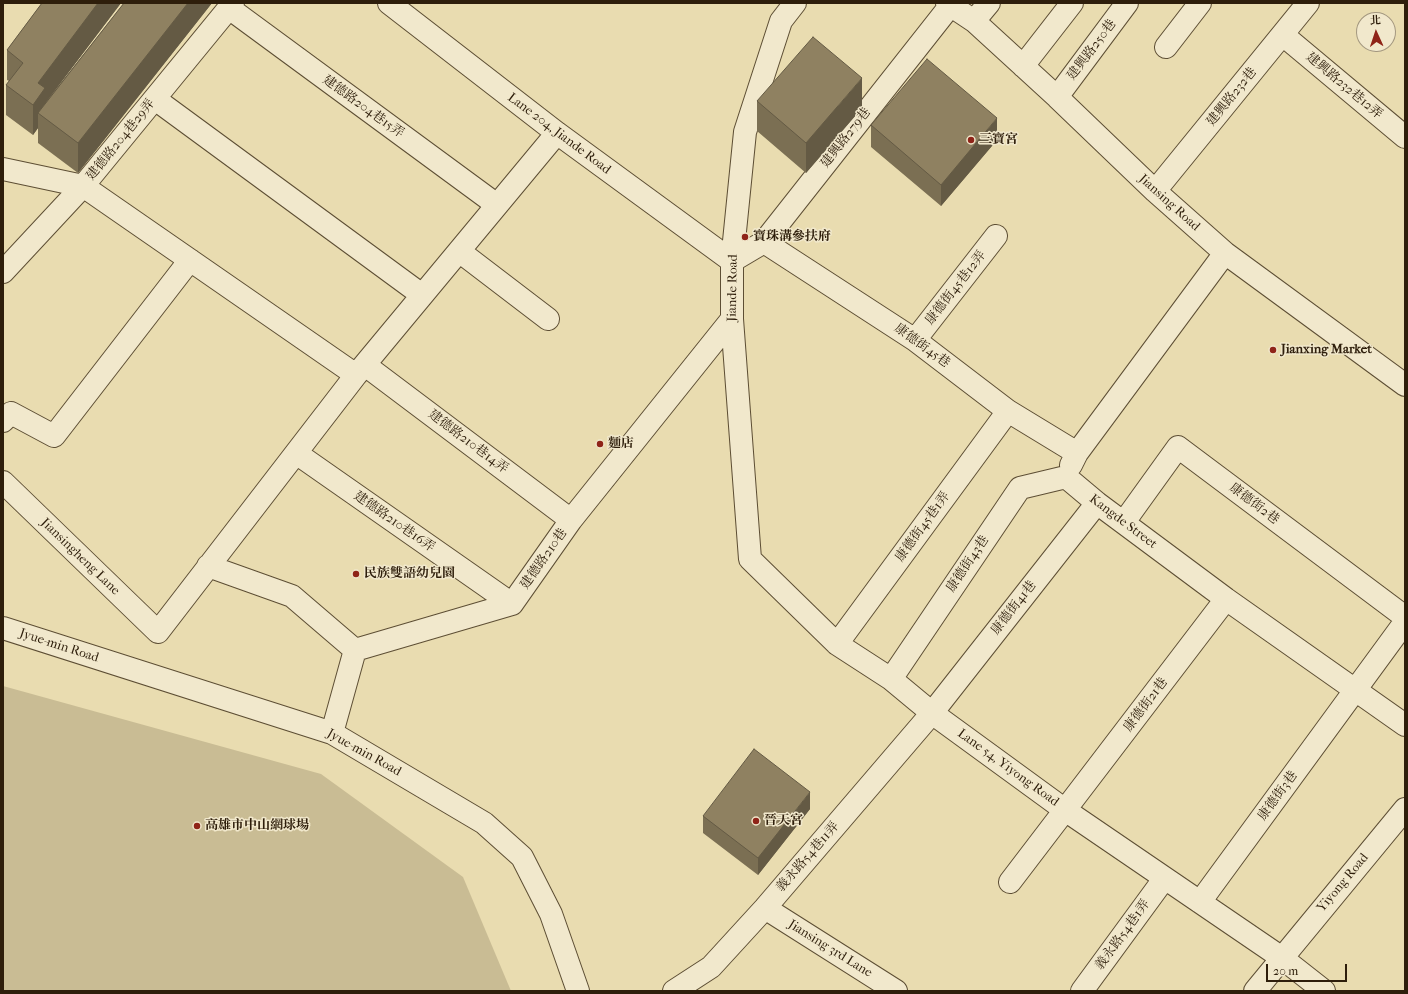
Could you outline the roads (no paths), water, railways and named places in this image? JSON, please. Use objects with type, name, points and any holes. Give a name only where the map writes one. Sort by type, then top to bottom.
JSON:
[{"type":"street","name":"Lane 204, Jiande Road","points":[[389,3],[557,133],[732,261]]},
{"type":"street","name":"Jiande Road","points":[[750,559],[732,319],[732,261],[745,132],[781,21],[795,3]]},
{"type":"street","points":[[974,21],[988,3]]},
{"type":"street","points":[[1023,66],[1072,3]]},
{"type":"street","name":"建興路250巷","points":[[1057,97],[1127,3]]},
{"type":"street","points":[[1166,47],[1200,3]]},
{"type":"street","name":"建興路232巷","points":[[1155,191],[1308,3]]},
{"type":"street","name":"建興路279巷","points":[[732,261],[764,242],[948,4]]},
{"type":"street","name":"Jiansing Road","points":[[948,4],[974,21],[1057,97],[1155,191],[1225,253],[1405,385]]},
{"type":"street","name":"建德路204巷29弄","points":[[3,272],[83,186],[231,6]]},
{"type":"street","name":"建德路204巷15弄","points":[[231,6],[497,205]]},
{"type":"street","name":"建興路232巷12弄","points":[[1283,34],[1405,137]]},
{"type":"street","points":[[155,99],[422,295]]},
{"type":"street","points":[[354,650],[292,596],[208,566],[360,370],[557,133]]},
{"type":"street","points":[[3,170],[83,186]]},
{"type":"street","name":"建德路210巷14弄","points":[[83,186],[190,260],[360,370],[571,520]]},
{"type":"street","name":"康德街45巷12弄","points":[[916,340],[996,236]]},
{"type":"street","name":"康德街45巷","points":[[764,242],[916,340],[1008,410],[1077,453]]},
{"type":"street","points":[[459,251],[548,319]]},
{"type":"street","points":[[1066,477],[1077,453],[1225,253]]},
{"type":"street","points":[[3,421],[11,413],[54,436],[190,260]]},
{"type":"street","name":"建德路210巷","points":[[512,604],[571,520],[732,319]]},
{"type":"street","name":"康德街45巷1弄","points":[[837,644],[1008,410]]},
{"type":"street","name":"康德街2巷","points":[[1124,522],[1178,447],[1405,617]]},
{"type":"street","name":"建德路210巷16弄","points":[[296,453],[512,604]]},
{"type":"street","name":"Kangde Street","points":[[1066,477],[1097,503],[1226,599],[1405,725]]},
{"type":"street","name":"康德街43巷","points":[[891,679],[1020,488],[1066,477]]},
{"type":"street","name":"Jiansingheng Lane","points":[[3,482],[158,632],[208,566]]},
{"type":"street","name":"康德街41巷","points":[[932,713],[1097,503]]},
{"type":"street","name":"Lane 54, Yiyong Road","points":[[750,559],[837,644],[891,679],[932,713],[1066,810],[1164,879],[1282,958],[1324,991]]},
{"type":"street","name":"康德街21巷","points":[[1010,882],[1226,599]]},
{"type":"street","points":[[354,650],[512,604]]},
{"type":"street","points":[[1356,690],[1405,622]]},
{"type":"street","name":"Jyue-min Road","points":[[3,628],[332,733],[484,823],[522,857],[551,914],[578,991]]},
{"type":"street","points":[[332,733],[354,650]]},
{"type":"street","name":"康德街3巷","points":[[1200,902],[1356,690]]},
{"type":"street","name":"義永路54巷11弄","points":[[674,991],[711,967],[765,908],[932,713]]},
{"type":"street","name":"Yiyong Road","points":[[1282,958],[1405,809]]},
{"type":"street","name":"義永路54巷1弄","points":[[1082,991],[1164,879]]},
{"type":"street","name":"Jiansing 3rd Lane","points":[[765,908],[896,991]]},
{"type":"street","points":[[1255,991],[1282,958]]},
{"type":"place","name":"三寶宮","points":[[971,140]]},
{"type":"place","name":"寶珠溝參扶府","points":[[745,237]]},
{"type":"place","name":"Jianxing Market","points":[[1273,350]]},
{"type":"place","name":"麵店","points":[[600,444]]},
{"type":"place","name":"民族雙語幼兒園","points":[[356,574]]},
{"type":"place","name":"晉天宮","points":[[756,821]]},
{"type":"place","name":"高雄市中山網球場","points":[[197,826]]}]
